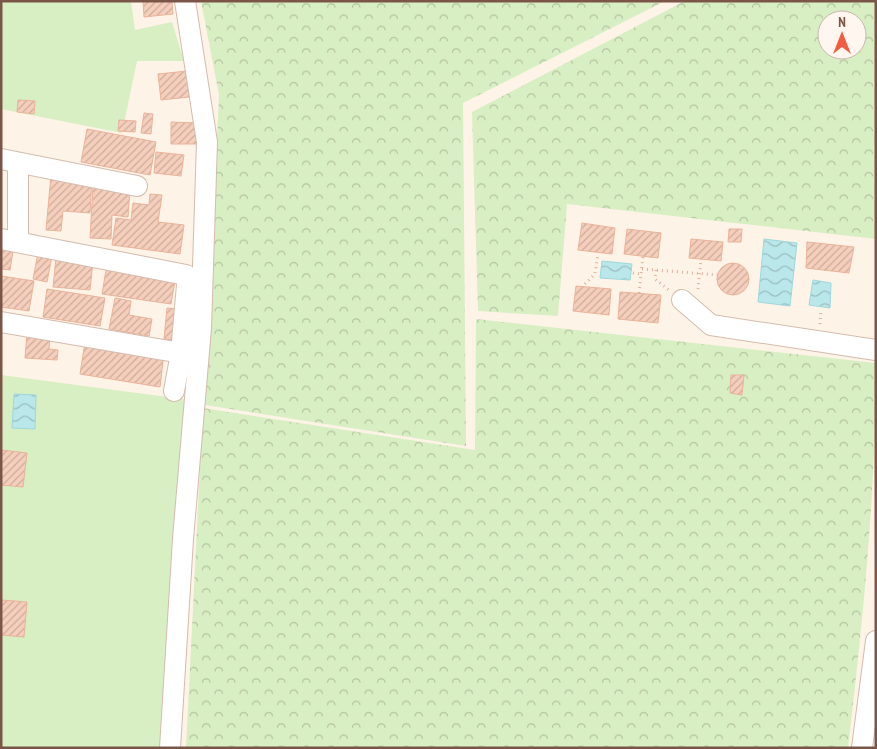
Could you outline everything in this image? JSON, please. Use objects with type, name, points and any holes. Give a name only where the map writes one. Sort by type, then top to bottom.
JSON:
[{"type":"street","points":[[170,748],[183,539],[201,328],[207,142],[185,1]]},
{"type":"street","points":[[137,186],[10,161],[10,241],[186,275],[187,285],[181,353],[174,392]]},
{"type":"street","points":[[690,295],[711,325],[876,350]]},
{"type":"street","points":[[1,322],[181,353]]},
{"type":"street","points":[[862,748],[876,640]]},
{"type":"path","points":[[585,284],[595,274],[598,254]]},
{"type":"path","points":[[639,293],[644,256]]},
{"type":"path","points":[[656,270],[655,279],[690,295],[699,273],[701,259]]},
{"type":"path","points":[[642,269],[718,275]]},
{"type":"path","points":[[632,273],[641,274]]},
{"type":"green space","points":[[1,1],[131,1],[135,30],[172,22],[184,61],[137,61],[122,133],[1,109]]},
{"type":"green space","points":[[201,1],[665,1],[463,103],[466,446],[205,405],[219,95]]},
{"type":"green space","points":[[680,1],[876,1],[876,239],[567,204],[558,316],[478,311],[472,112],[681,3]]},
{"type":"green space","points":[[476,319],[876,363],[874,460],[868,556],[848,748],[186,748],[203,408],[475,450]]},
{"type":"green space","points":[[1,375],[190,400],[163,748],[1,748]]},
{"type":"water","points":[[764,239],[797,243],[790,306],[758,302]]},
{"type":"water","points":[[602,261],[632,264],[630,280],[600,278]]},
{"type":"water","points":[[813,280],[831,283],[830,308],[809,305]]},
{"type":"water","points":[[14,394],[36,395],[35,429],[12,428]]},
{"type":"building","points":[[143,1],[172,1],[173,14],[144,17]]},
{"type":"building","points":[[187,71],[189,97],[161,100],[158,74]]},
{"type":"building","points":[[18,100],[35,101],[34,114],[17,112]]},
{"type":"building","points":[[144,113],[153,114],[151,134],[141,133]]},
{"type":"building","points":[[119,120],[136,121],[135,132],[118,131]]},
{"type":"building","points":[[171,122],[198,123],[198,144],[171,144]]},
{"type":"building","points":[[87,129],[156,142],[150,175],[81,162]]},
{"type":"building","points":[[156,152],[184,155],[181,176],[154,173]]},
{"type":"building","points":[[51,175],[92,179],[90,213],[63,211],[61,231],[46,230]]},
{"type":"building","points":[[93,186],[130,189],[128,217],[112,215],[111,239],[90,238]]},
{"type":"building","points":[[150,194],[162,195],[158,222],[184,225],[180,254],[112,245],[116,218],[131,220],[133,203],[149,205]]},
{"type":"building","points":[[582,223],[615,228],[612,254],[578,250]]},
{"type":"building","points":[[627,229],[661,233],[658,258],[624,254]]},
{"type":"building","points":[[729,229],[742,229],[741,242],[728,242]]},
{"type":"building","points":[[691,239],[723,242],[721,261],[689,258]]},
{"type":"building","points":[[807,242],[854,247],[849,273],[806,268]]},
{"type":"building","points":[[1,243],[14,245],[10,270],[1,269]]},
{"type":"building","points":[[38,253],[52,256],[47,282],[33,279]]},
{"type":"building","points":[[56,258],[93,261],[90,290],[53,287]]},
{"type":"building","points":[[733,263],[744,268],[749,279],[744,290],[733,295],[722,290],[717,279],[722,268]]},
{"type":"building","points":[[107,264],[176,275],[171,304],[102,294]]},
{"type":"building","points":[[1,276],[34,281],[29,311],[1,307]]},
{"type":"building","points":[[576,286],[611,289],[609,315],[573,311]]},
{"type":"building","points":[[47,289],[105,298],[100,326],[43,317]]},
{"type":"building","points":[[620,292],[661,295],[658,323],[618,319]]},
{"type":"building","points":[[115,298],[131,301],[129,315],[152,319],[149,336],[109,329]]},
{"type":"building","points":[[167,308],[180,309],[177,340],[164,339]]},
{"type":"building","points":[[27,333],[50,335],[49,349],[58,350],[57,360],[25,358]]},
{"type":"building","points":[[85,342],[164,352],[160,387],[80,374]]},
{"type":"building","points":[[731,375],[744,375],[742,395],[730,393]]},
{"type":"building","points":[[1,450],[27,453],[23,487],[1,485]]},
{"type":"building","points":[[1,600],[27,602],[24,637],[1,635]]}]
